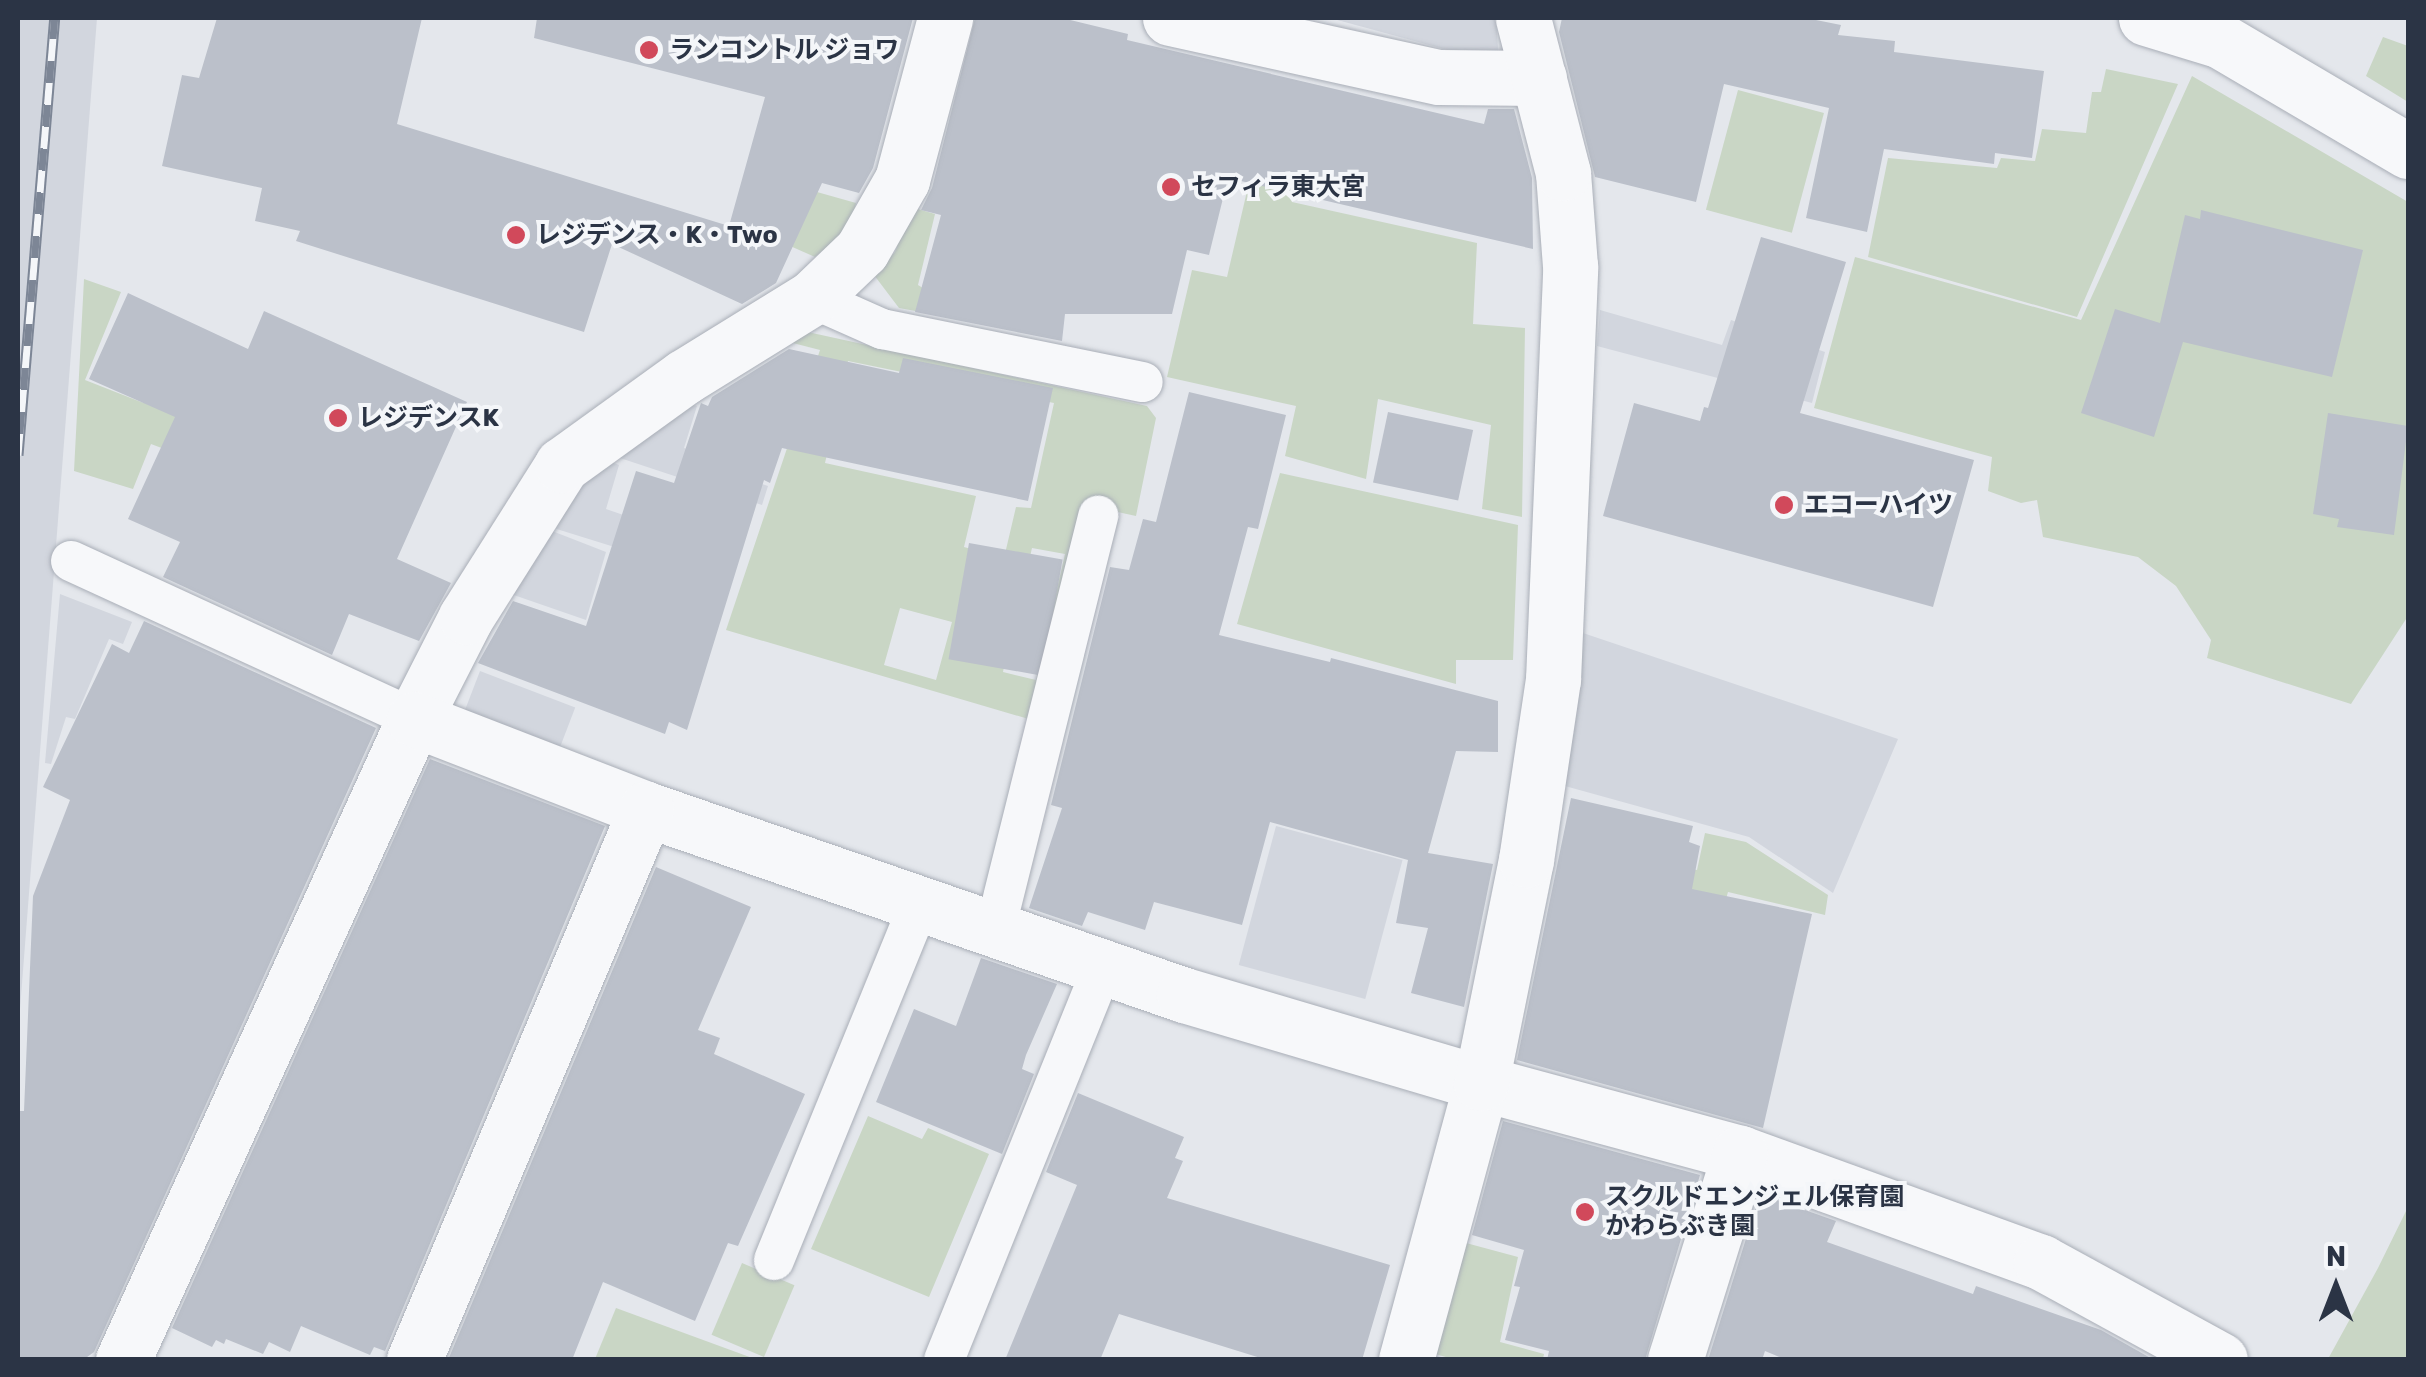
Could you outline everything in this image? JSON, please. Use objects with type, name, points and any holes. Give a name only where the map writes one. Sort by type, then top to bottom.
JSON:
[{"type":"street","points":[[123,1360],[414,719],[466,617],[562,464],[684,377],[812,298],[862,250],[902,180],[946,18]]},
{"type":"street","points":[[1170,18],[1439,77],[1538,78]]},
{"type":"street","points":[[1406,1360],[1481,1083],[1526,860],[1553,680],[1570,266],[1563,173],[1523,18]]},
{"type":"street","points":[[2146,18],[2226,29],[2408,151]]},
{"type":"street","points":[[414,719],[646,809],[1103,967],[1481,1083],[1740,1153],[2040,1262],[2220,1360]]},
{"type":"street","points":[[414,1360],[646,809]]},
{"type":"street","points":[[1675,1360],[1740,1153]]},
{"type":"lane","points":[[812,298],[882,329],[1143,382]]},
{"type":"lane","points":[[994,930],[1098,516]]},
{"type":"lane","points":[[72,560],[414,719]]},
{"type":"lane","points":[[774,1260],[920,904]]},
{"type":"lane","points":[[944,1360],[1103,967]]},
{"type":"shaded area","points":[[18,18],[97,18],[18,1035]]},
{"type":"shaded area","points":[[1330,18],[1496,18],[1499,64]]},
{"type":"shaded area","points":[[1600,310],[1722,345],[1731,320],[1825,352],[1812,403],[1597,346]]},
{"type":"shaded area","points":[[688,403],[697,406],[684,448],[733,465],[730,473],[768,486],[762,505],[614,456]]},
{"type":"shaded area","points":[[609,461],[619,465],[606,509],[661,528],[653,559],[547,526],[573,487]]},
{"type":"shaded area","points":[[547,529],[606,552],[586,620],[508,593]]},
{"type":"shaded area","points":[[60,594],[132,622],[123,644],[109,639],[75,719],[66,717],[51,764],[45,763]]},
{"type":"shaded area","points":[[1580,632],[1898,739],[1833,893],[1749,837],[1565,786]]},
{"type":"shaded area","points":[[480,671],[575,708],[559,749],[464,712]]},
{"type":"shaded area","points":[[1276,826],[1403,860],[1365,999],[1239,965]]},
{"type":"green space","points":[[2383,37],[2408,46],[2408,102],[2366,76]]},
{"type":"green space","points":[[2106,69],[2178,84],[2077,317],[1868,257],[1888,158],[1997,168],[2001,158],[2035,161],[2042,129],[2086,133],[2092,92],[2101,92]]},
{"type":"green space","points":[[2192,76],[2408,202],[2408,616],[2351,704],[2207,658],[2211,640],[2176,586],[2138,557],[2043,537],[2037,500],[2021,503],[1988,491],[1992,457],[1814,408],[1855,257],[2081,320]]},
{"type":"green space","points":[[1738,90],[1824,113],[1792,233],[1706,210]]},
{"type":"green space","points":[[750,173],[856,203],[849,230],[815,257],[736,222]]},
{"type":"green space","points":[[1251,174],[1294,185],[1292,202],[1477,243],[1473,324],[1525,328],[1522,517],[1482,509],[1491,425],[1378,399],[1366,479],[1285,456],[1296,406],[1167,377],[1192,270],[1227,277]]},
{"type":"green space","points":[[911,207],[935,214],[918,285],[926,290],[921,312],[899,308],[874,275],[895,252]]},
{"type":"green space","points":[[84,279],[121,292],[85,380],[141,402],[212,420],[199,462],[151,444],[133,489],[74,471]]},
{"type":"green space","points":[[803,331],[1147,406],[1156,418],[1136,516],[1081,504],[1032,720],[726,630],[820,350],[789,342]],"holes":[[[848,361],[1054,403],[1031,508],[1016,507],[1004,558],[964,547],[976,496],[825,463]],[[1032,548],[1065,554],[1036,680],[1003,672],[1022,573],[1026,574]],[[900,608],[952,622],[936,680],[884,665]]]},
{"type":"green space","points":[[1280,473],[1518,525],[1513,660],[1456,660],[1456,684],[1237,624]]},
{"type":"green space","points":[[1705,833],[1746,842],[1828,895],[1825,915],[1728,892],[1722,913],[1675,902],[1683,867],[1697,870]]},
{"type":"green space","points":[[868,1116],[922,1139],[928,1128],[989,1154],[929,1297],[811,1249]]},
{"type":"green space","points":[[2408,1207],[2408,1359],[2328,1359],[2378,1268]]},
{"type":"green space","points":[[1466,1243],[1518,1257],[1500,1342],[1544,1354],[1543,1359],[1453,1359],[1435,1354]]},
{"type":"green space","points":[[742,1263],[794,1285],[764,1357],[712,1335]]},
{"type":"green space","points":[[616,1308],[755,1359],[595,1359]]},
{"type":"building","points":[[217,18],[422,18],[397,124],[729,226],[765,97],[534,38],[537,18],[913,18],[873,168],[859,193],[822,183],[776,283],[742,304],[612,244],[584,332],[296,241],[300,231],[255,221],[262,188],[162,166],[182,75],[199,78]]},
{"type":"building","points":[[975,18],[1062,18],[1128,34],[1127,40],[1484,124],[1488,109],[1514,109],[1532,178],[1533,249],[1228,178],[1209,255],[1187,250],[1172,314],[1065,314],[1062,341],[915,312],[941,215],[921,210],[932,188]]},
{"type":"building","points":[[1562,18],[1806,18],[1841,25],[1838,35],[1895,41],[1894,52],[2044,71],[2032,158],[1995,153],[1994,164],[1884,149],[1867,232],[1806,218],[1829,108],[1724,84],[1696,202],[1595,177],[1559,32]]},
{"type":"building","points":[[2201,210],[2363,250],[2332,377],[2183,342],[2154,437],[2081,413],[2115,309],[2160,323],[2185,215],[2200,219]]},
{"type":"building","name":"エコーハイツ","points":[[1761,237],[1846,262],[1800,413],[1974,460],[1933,607],[1603,516],[1634,403],[1700,421],[1704,407],[1708,408]]},
{"type":"building","points":[[128,293],[248,349],[264,311],[467,402],[397,559],[451,583],[419,641],[349,614],[332,655],[163,577],[180,542],[128,519],[175,417],[89,379]]},
{"type":"building","points":[[789,349],[899,373],[903,358],[1053,388],[1028,501],[782,448],[770,483],[764,480],[687,730],[669,722],[665,734],[478,663],[513,601],[586,626],[636,471],[674,483],[701,403],[708,406],[712,397]]},
{"type":"building","points":[[1189,392],[1286,415],[1258,529],[1248,527],[1219,635],[1330,662],[1331,658],[1498,701],[1498,752],[1456,751],[1428,853],[1493,864],[1464,1007],[1411,993],[1428,928],[1396,923],[1408,860],[1270,822],[1242,925],[1154,902],[1145,930],[1088,912],[1082,926],[1029,908],[1062,808],[1051,805],[1110,567],[1129,570],[1143,519],[1156,522]]},
{"type":"building","points":[[1388,412],[1473,430],[1458,501],[1373,482]]},
{"type":"building","points":[[2328,413],[2408,426],[2394,535],[2337,527],[2339,519],[2313,514]]},
{"type":"building","points":[[969,543],[1063,559],[1042,676],[949,659]]},
{"type":"building","points":[[144,621],[376,728],[94,1352],[83,1360],[18,1360],[18,1111],[24,1111],[33,896],[70,800],[43,787],[112,644],[129,653]]},
{"type":"building","points":[[430,759],[605,826],[385,1351],[374,1347],[370,1355],[301,1326],[290,1352],[269,1342],[263,1354],[226,1339],[224,1344],[216,1340],[212,1347],[172,1328]]},
{"type":"building","points":[[1571,798],[1693,826],[1689,842],[1700,846],[1692,889],[1812,914],[1763,1128],[1517,1060]]},
{"type":"building","points":[[656,867],[751,907],[698,1030],[720,1038],[714,1054],[805,1094],[738,1246],[728,1243],[695,1321],[603,1282],[572,1360],[448,1360]]},
{"type":"building","points":[[981,958],[1057,984],[1026,1055],[1022,1069],[1034,1074],[1002,1154],[876,1102],[914,1009],[956,1026]]},
{"type":"building","points":[[1078,1093],[1184,1137],[1175,1158],[1183,1161],[1167,1198],[1390,1265],[1362,1360],[1267,1360],[1119,1314],[1100,1360],[1005,1360],[1077,1185],[1046,1172]]},
{"type":"building","name":"スクルドエンジェル保育園 かわらぶき園","points":[[1503,1121],[1700,1175],[1645,1360],[1547,1360],[1549,1351],[1505,1340],[1520,1287],[1514,1286],[1524,1250],[1472,1235]]},
{"type":"building","points":[[1760,1194],[1836,1221],[1827,1242],[1973,1294],[1976,1286],[2101,1330],[2154,1360],[1787,1360],[1765,1351],[1762,1360],[1708,1360]]},
{"type":"railway","points":[[18,455],[55,18]]},
{"type":"place","name":"ランコントル ジョワ","points":[[649,50]]},
{"type":"place","name":"セフィラ東大宮","points":[[1171,187]]},
{"type":"place","name":"レジデンス・K・Two","points":[[516,235]]},
{"type":"place","name":"レジデンスK","points":[[338,418]]},
{"type":"place","name":"エコーハイツ","points":[[1784,505]]},
{"type":"place","name":"スクルドエンジェル保育園 かわらぶき園","points":[[1585,1212]]}]
